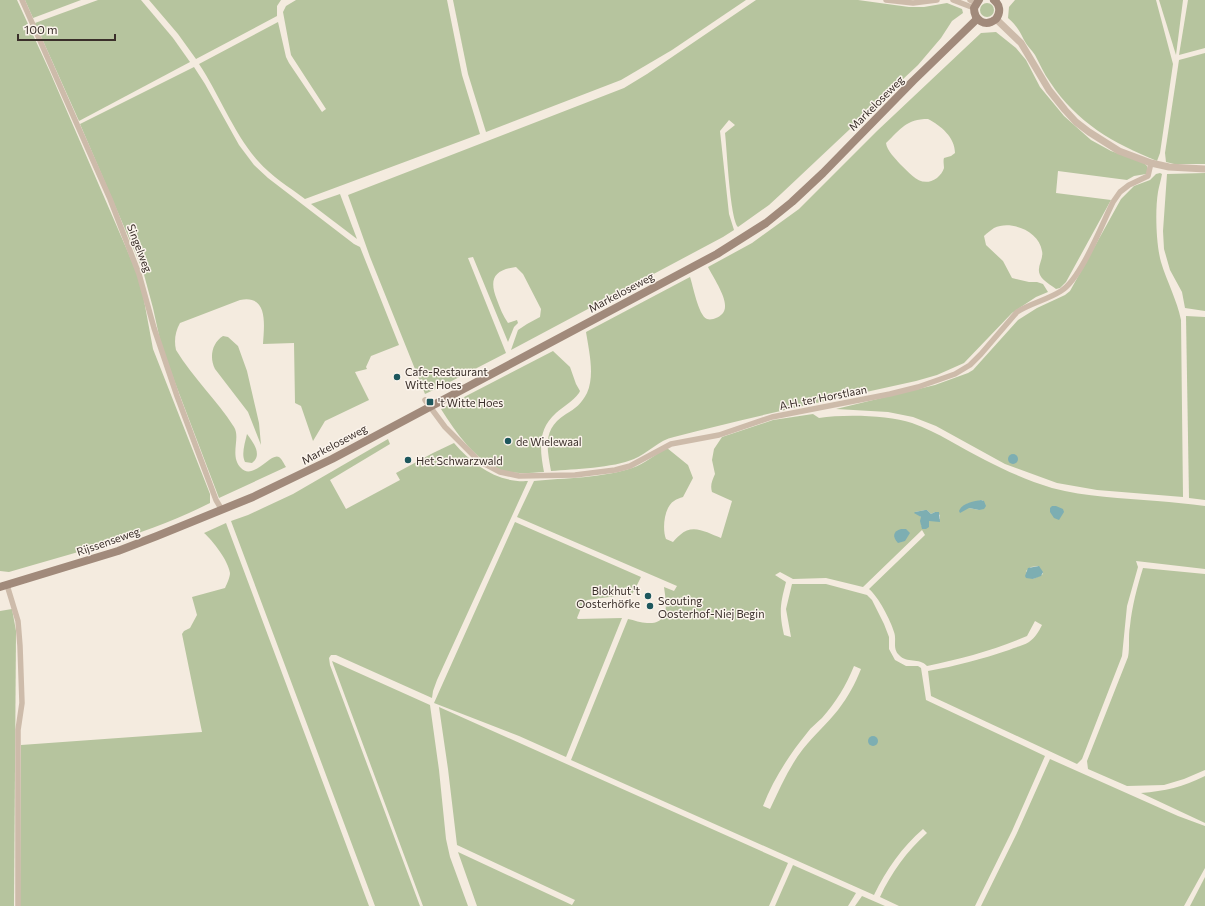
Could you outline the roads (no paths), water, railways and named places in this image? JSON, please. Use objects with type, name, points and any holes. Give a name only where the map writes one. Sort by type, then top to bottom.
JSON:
[{"type":"main road","points":[[975,3],[975,16],[987,23],[996,19],[999,12],[996,0]]},
{"type":"main road","name":"Markeloseweg","points":[[222,510],[301,474],[427,403],[717,254],[766,223],[792,202],[823,173],[913,81],[978,19]]},
{"type":"main road","name":"Rijssenseweg","points":[[4,586],[118,551],[222,510]]},
{"type":"street","name":"Singelweg","points":[[22,0],[110,199],[144,287],[154,328],[177,396],[216,500],[222,510]]},
{"type":"street","points":[[886,0],[913,3],[937,0]]},
{"type":"street","points":[[953,0],[975,3]]},
{"type":"street","points":[[996,19],[1021,43],[1049,90],[1076,122],[1119,151],[1151,163],[1169,167],[1205,169]]},
{"type":"street","name":"A.H. ter Horstlaan","points":[[427,403],[445,426],[479,461],[500,472],[519,476],[557,476],[623,468],[645,459],[664,446],[671,444],[719,435],[772,417],[890,394],[930,383],[955,374],[970,365],[1016,312],[1024,307],[1052,297],[1067,287],[1078,272],[1113,202],[1120,192],[1148,176],[1151,163]]},
{"type":"street","points":[[4,586],[18,621],[20,646],[22,703],[18,730],[18,906]]},
{"type":"water","points":[[1013,454],[1018,459],[1013,464],[1008,459]]},
{"type":"water","points":[[981,500],[984,501],[986,506],[984,509],[979,510],[969,508],[960,513],[959,511],[965,504]]},
{"type":"water","points":[[1052,506],[1063,509],[1064,512],[1059,520],[1054,518],[1050,512],[1050,508]]},
{"type":"water","points":[[925,510],[931,514],[939,512],[940,522],[929,521],[929,527],[922,529],[920,521],[921,517],[914,513]]},
{"type":"water","points":[[906,529],[910,533],[905,541],[898,543],[894,534],[896,531]]},
{"type":"water","points":[[1039,566],[1043,572],[1041,576],[1033,579],[1026,578],[1025,576],[1028,568]]},
{"type":"water","points":[[871,736],[875,736],[877,737],[877,745],[871,746],[868,743],[868,739]]},
{"type":"place","name":"Cafe-Restaurant Witte Hoes","points":[[397,377]]},
{"type":"place","name":"'t Witte Hoes","points":[[430,402]]},
{"type":"place","name":"de Wielewaal","points":[[508,441]]},
{"type":"place","name":"Het Schwarzwald","points":[[408,460]]},
{"type":"place","name":"Blokhut 't Oosterhöfke","points":[[648,596]]},
{"type":"place","name":"Scouting Oosterhof-Niej Begin","points":[[650,606]]}]
